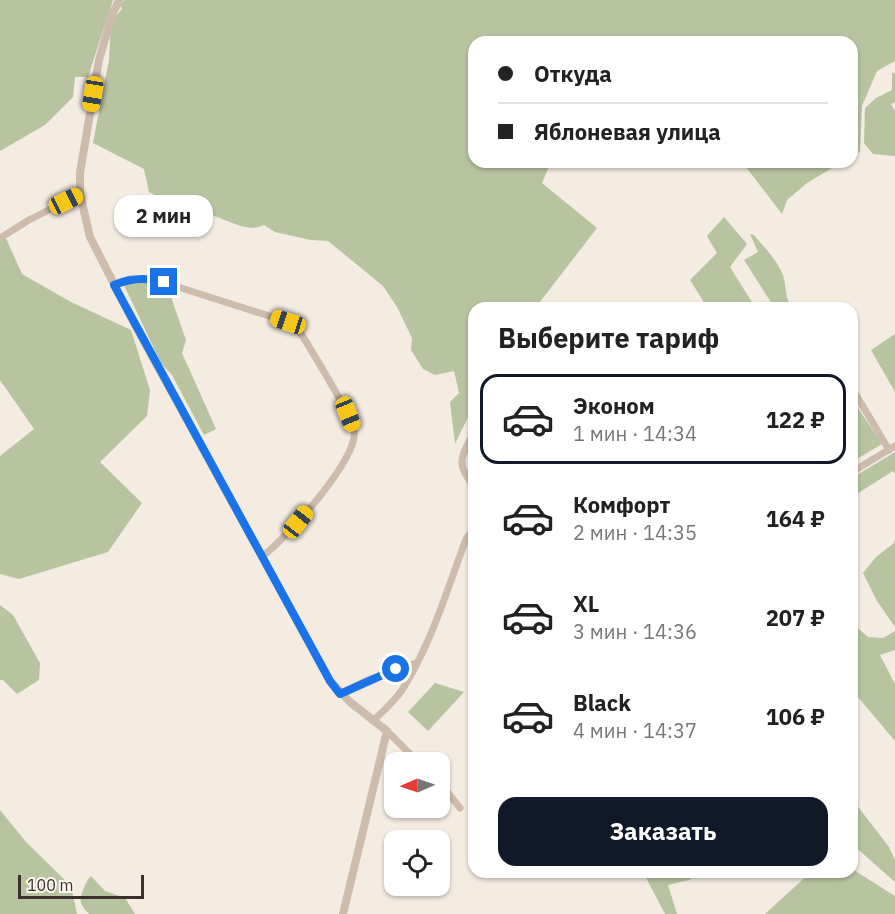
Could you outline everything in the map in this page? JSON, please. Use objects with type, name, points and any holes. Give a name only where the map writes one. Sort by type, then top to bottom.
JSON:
[{"type":"street","points":[[119,0],[112,15],[99,60],[80,173],[80,194],[90,237],[330,681],[340,694],[387,731],[408,752]]},
{"type":"street","points":[[0,238],[80,194]]},
{"type":"street","points":[[114,285],[129,279],[153,279],[288,322],[298,329],[348,414],[355,430],[352,448],[298,522],[278,544],[263,556]]},
{"type":"street","points":[[858,397],[892,448],[858,468]]},
{"type":"street","points":[[468,446],[462,459],[462,468],[468,477]]},
{"type":"street","points":[[373,721],[401,692],[416,663],[437,619],[468,536]]},
{"type":"street","points":[[340,694],[368,680],[416,663]]},
{"type":"street","points":[[343,914],[387,731]]},
{"type":"street","points":[[450,796],[460,808]]},
{"type":"green space","points":[[0,0],[113,0],[88,77],[75,77],[73,97],[45,125],[0,151]]},
{"type":"green space","points":[[118,0],[122,3],[124,0],[895,0],[895,61],[877,71],[862,106],[860,152],[858,153],[858,36],[468,36],[468,168],[548,168],[542,183],[597,228],[540,302],[468,302],[468,417],[455,444],[450,402],[459,393],[454,371],[435,375],[423,369],[411,350],[412,338],[397,307],[383,286],[328,241],[311,240],[275,232],[264,225],[245,227],[209,215],[162,223],[163,199],[149,192],[144,169],[93,143],[109,60],[111,21],[122,9]]},
{"type":"green space","points":[[892,72],[895,74],[895,102],[891,104],[895,111],[895,156],[873,154],[864,143],[865,108],[876,98],[892,90]]},
{"type":"green space","points":[[747,168],[832,168],[807,183],[787,200],[782,214]]},
{"type":"green space","points":[[724,217],[747,244],[730,267],[752,302],[704,302],[690,280],[717,253],[707,236]]},
{"type":"green space","points":[[750,234],[762,244],[780,269],[790,302],[771,302],[744,260],[758,252]]},
{"type":"green space","points":[[5,236],[22,274],[71,302],[131,330],[150,390],[147,416],[100,462],[142,503],[108,552],[19,579],[0,574],[0,456],[34,429],[0,380],[0,241]]},
{"type":"green space","points":[[152,282],[174,289],[172,300],[186,340],[182,353],[216,429],[204,435],[172,375],[161,363],[123,283]]},
{"type":"green space","points":[[895,334],[895,392],[871,350]]},
{"type":"green space","points":[[858,408],[882,444],[858,458]]},
{"type":"green space","points":[[895,452],[895,474],[893,471],[858,493],[858,474]]},
{"type":"green space","points":[[895,538],[895,627],[877,601],[863,573],[876,557],[894,543]]},
{"type":"green space","points":[[0,605],[13,615],[40,663],[39,680],[17,694],[3,680],[0,680]]},
{"type":"green space","points":[[858,628],[868,637],[883,638],[895,631],[895,650],[880,655],[895,684],[895,741],[858,697]]},
{"type":"green space","points":[[435,683],[464,692],[428,731],[408,712]]},
{"type":"green space","points":[[858,807],[889,847],[895,860],[895,882],[858,849]]},
{"type":"green space","points":[[0,810],[26,842],[71,886],[77,914],[0,914]]},
{"type":"green space","points":[[858,873],[895,896],[895,914],[765,914],[804,878],[858,878]]},
{"type":"green space","points":[[91,876],[105,891],[125,898],[135,914],[89,914],[82,905],[81,899],[82,892]]},
{"type":"green space","points":[[646,878],[692,878],[668,885],[677,914],[665,914]]},
{"type":"route","points":[[164,282],[153,279],[129,279],[114,285],[330,681],[340,694],[396,669]]}]
